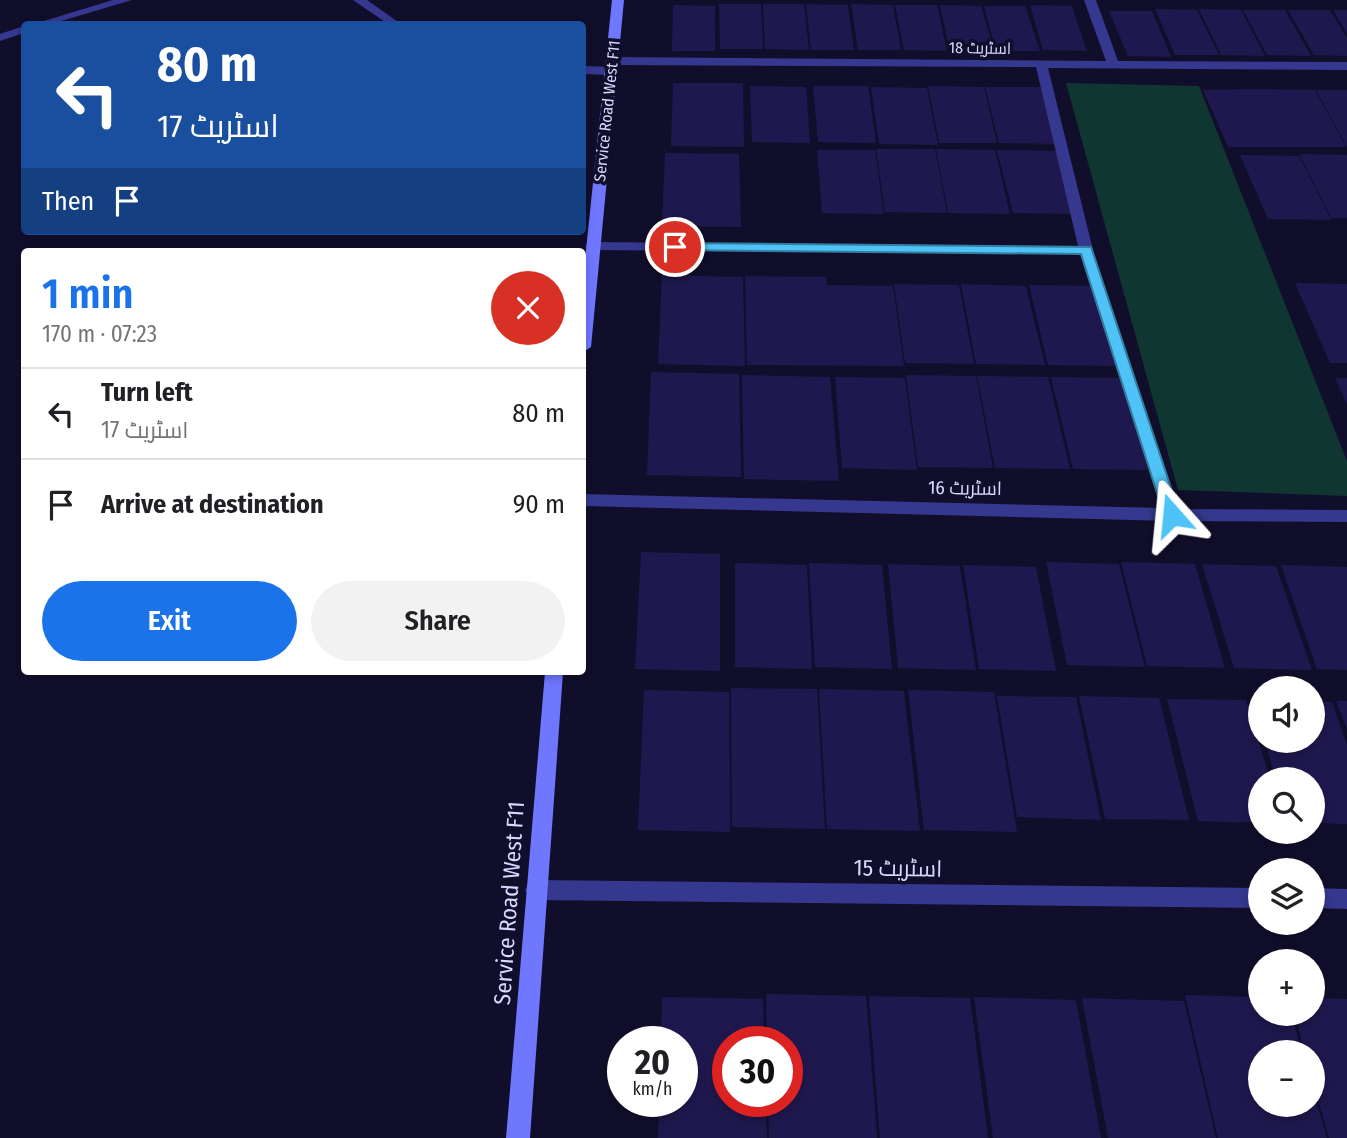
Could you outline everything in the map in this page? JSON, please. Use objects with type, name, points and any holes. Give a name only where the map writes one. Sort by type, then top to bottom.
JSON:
[{"type":"main road","name":"Service Road West F11","points":[[586,317],[618,0]]},
{"type":"main road","name":"Service Road West F11","points":[[518,1138],[554,675]]},
{"type":"street","points":[[51,21],[126,0]]},
{"type":"street","points":[[359,0],[390,21]]},
{"type":"street","points":[[1090,0],[1114,65]]},
{"type":"street","points":[[0,38],[21,30]]},
{"type":"street","points":[[1041,64],[1086,250],[1172,515]]},
{"type":"street","name":"اسٹریٹ 18","points":[[586,70],[612,66],[1347,66]]},
{"type":"street","points":[[593,246],[1086,250]]},
{"type":"street","name":"اسٹریٹ 16","points":[[586,500],[1172,515],[1347,516]]},
{"type":"street","name":"اسٹریٹ 15","points":[[536,890],[1248,898]]},
{"type":"street","points":[[1325,898],[1347,899]]},
{"type":"green space","points":[[1066,83],[1199,86],[1347,461],[1347,496],[1178,490]]},
{"type":"building","points":[[719,4],[761,4],[763,49],[720,49]]},
{"type":"building","points":[[763,4],[804,4],[809,50],[765,49]]},
{"type":"building","points":[[806,4],[848,5],[854,50],[811,50]]},
{"type":"building","points":[[851,4],[893,5],[901,50],[858,50]]},
{"type":"building","points":[[673,5],[715,6],[715,51],[672,51]]},
{"type":"building","points":[[895,5],[937,5],[947,51],[904,50]]},
{"type":"building","points":[[940,5],[981,6],[994,51],[950,51]]},
{"type":"building","points":[[1030,5],[1072,6],[1087,51],[1043,50]]},
{"type":"building","points":[[984,6],[1025,6],[1040,51],[996,51]]},
{"type":"building","points":[[1155,9],[1197,10],[1219,55],[1175,55]]},
{"type":"building","points":[[1199,9],[1241,10],[1265,56],[1221,55]]},
{"type":"building","points":[[1243,10],[1285,10],[1311,56],[1267,55]]},
{"type":"building","points":[[1288,10],[1330,10],[1347,38],[1347,56],[1314,55]]},
{"type":"building","points":[[1333,10],[1347,10],[1347,34]]},
{"type":"building","points":[[1109,11],[1152,11],[1171,57],[1128,56]]},
{"type":"building","points":[[673,83],[743,83],[744,147],[671,146]]},
{"type":"building","points":[[750,86],[806,87],[810,143],[752,142]]},
{"type":"building","points":[[813,86],[868,86],[876,143],[818,142]]},
{"type":"building","points":[[928,86],[984,87],[997,143],[939,143]]},
{"type":"building","points":[[871,87],[927,88],[938,145],[879,144]]},
{"type":"building","points":[[985,87],[1041,87],[1058,144],[999,143]]},
{"type":"building","points":[[1203,90],[1315,90],[1346,147],[1228,147]]},
{"type":"building","points":[[1316,90],[1347,90],[1347,147]]},
{"type":"building","points":[[876,149],[935,149],[947,213],[885,212]]},
{"type":"building","points":[[936,149],[995,150],[1010,214],[948,213]]},
{"type":"building","points":[[817,150],[875,150],[884,214],[822,213]]},
{"type":"building","points":[[997,150],[1056,151],[1075,214],[1013,213]]},
{"type":"building","points":[[665,153],[739,154],[741,227],[662,226]]},
{"type":"building","points":[[1299,154],[1347,155],[1347,218],[1331,218]]},
{"type":"building","points":[[1240,155],[1299,156],[1331,220],[1268,219]]},
{"type":"building","points":[[662,275],[743,277],[745,366],[658,364]]},
{"type":"building","points":[[745,276],[826,277],[827,285],[893,286],[904,366],[747,365]]},
{"type":"building","points":[[1295,283],[1347,284],[1347,363],[1330,363]]},
{"type":"building","points":[[894,284],[959,285],[974,364],[905,363]]},
{"type":"building","points":[[961,284],[1026,286],[1045,365],[976,364]]},
{"type":"building","points":[[1029,285],[1094,286],[1118,366],[1048,365]]},
{"type":"building","points":[[651,372],[739,374],[741,477],[647,475]]},
{"type":"building","points":[[742,375],[830,377],[839,481],[744,479]]},
{"type":"building","points":[[906,375],[976,376],[993,468],[918,467]]},
{"type":"building","points":[[977,376],[1048,377],[1070,469],[995,468]]},
{"type":"building","points":[[835,377],[905,378],[917,470],[842,468]]},
{"type":"building","points":[[1051,377],[1121,378],[1148,470],[1073,469]]},
{"type":"building","points":[[1335,378],[1347,378],[1347,404]]},
{"type":"building","points":[[641,552],[720,554],[720,671],[635,669]]},
{"type":"building","points":[[1046,562],[1119,564],[1145,667],[1067,665]]},
{"type":"building","points":[[1121,562],[1195,564],[1225,668],[1147,666]]},
{"type":"building","points":[[735,563],[807,565],[812,669],[735,667]]},
{"type":"building","points":[[809,563],[882,565],[892,669],[815,667]]},
{"type":"building","points":[[888,564],[960,566],[976,670],[898,668]]},
{"type":"building","points":[[1202,564],[1276,566],[1312,670],[1234,668]]},
{"type":"building","points":[[963,565],[1036,567],[1056,671],[979,669]]},
{"type":"building","points":[[1281,565],[1347,567],[1347,670],[1317,669]]},
{"type":"building","points":[[731,688],[817,689],[825,829],[732,827]]},
{"type":"building","points":[[819,689],[904,691],[920,831],[827,829]]},
{"type":"building","points":[[644,690],[729,692],[730,832],[638,830]]},
{"type":"building","points":[[908,690],[994,692],[1017,832],[924,830]]},
{"type":"building","points":[[997,696],[1076,697],[1101,820],[1017,817]]},
{"type":"building","points":[[1079,696],[1159,698],[1189,820],[1105,819]]},
{"type":"building","points":[[1167,699],[1246,700],[1248,753],[1262,753],[1266,767],[1248,767],[1248,823],[1198,821]]},
{"type":"building","points":[[1336,701],[1347,701],[1347,729]]},
{"type":"building","points":[[1325,702],[1332,702],[1347,745],[1347,824],[1325,823],[1325,767],[1272,767],[1268,753],[1325,753]]},
{"type":"building","points":[[766,994],[866,996],[877,1138],[769,1138],[768,1117],[803,1117],[803,1026],[767,1026]]},
{"type":"building","points":[[1185,995],[1248,997],[1248,1026],[1295,1026],[1299,1040],[1248,1040],[1248,1117],[1321,1117],[1327,1138],[1218,1138]]},
{"type":"building","points":[[869,996],[970,998],[988,1138],[880,1138]]},
{"type":"building","points":[[662,997],[763,999],[764,1026],[712,1026],[712,1117],[766,1117],[767,1138],[658,1138],[659,1117],[698,1117],[698,1026],[661,1026]]},
{"type":"building","points":[[974,997],[1076,1000],[1101,1138],[993,1138]]},
{"type":"building","points":[[1082,998],[1184,1001],[1216,1138],[1108,1138]]},
{"type":"building","points":[[1325,998],[1347,999],[1347,1138],[1329,1138],[1323,1117],[1325,1040],[1302,1040],[1298,1026],[1325,1026]]},
{"type":"route","points":[[675,247],[1086,250],[1172,515]]}]
